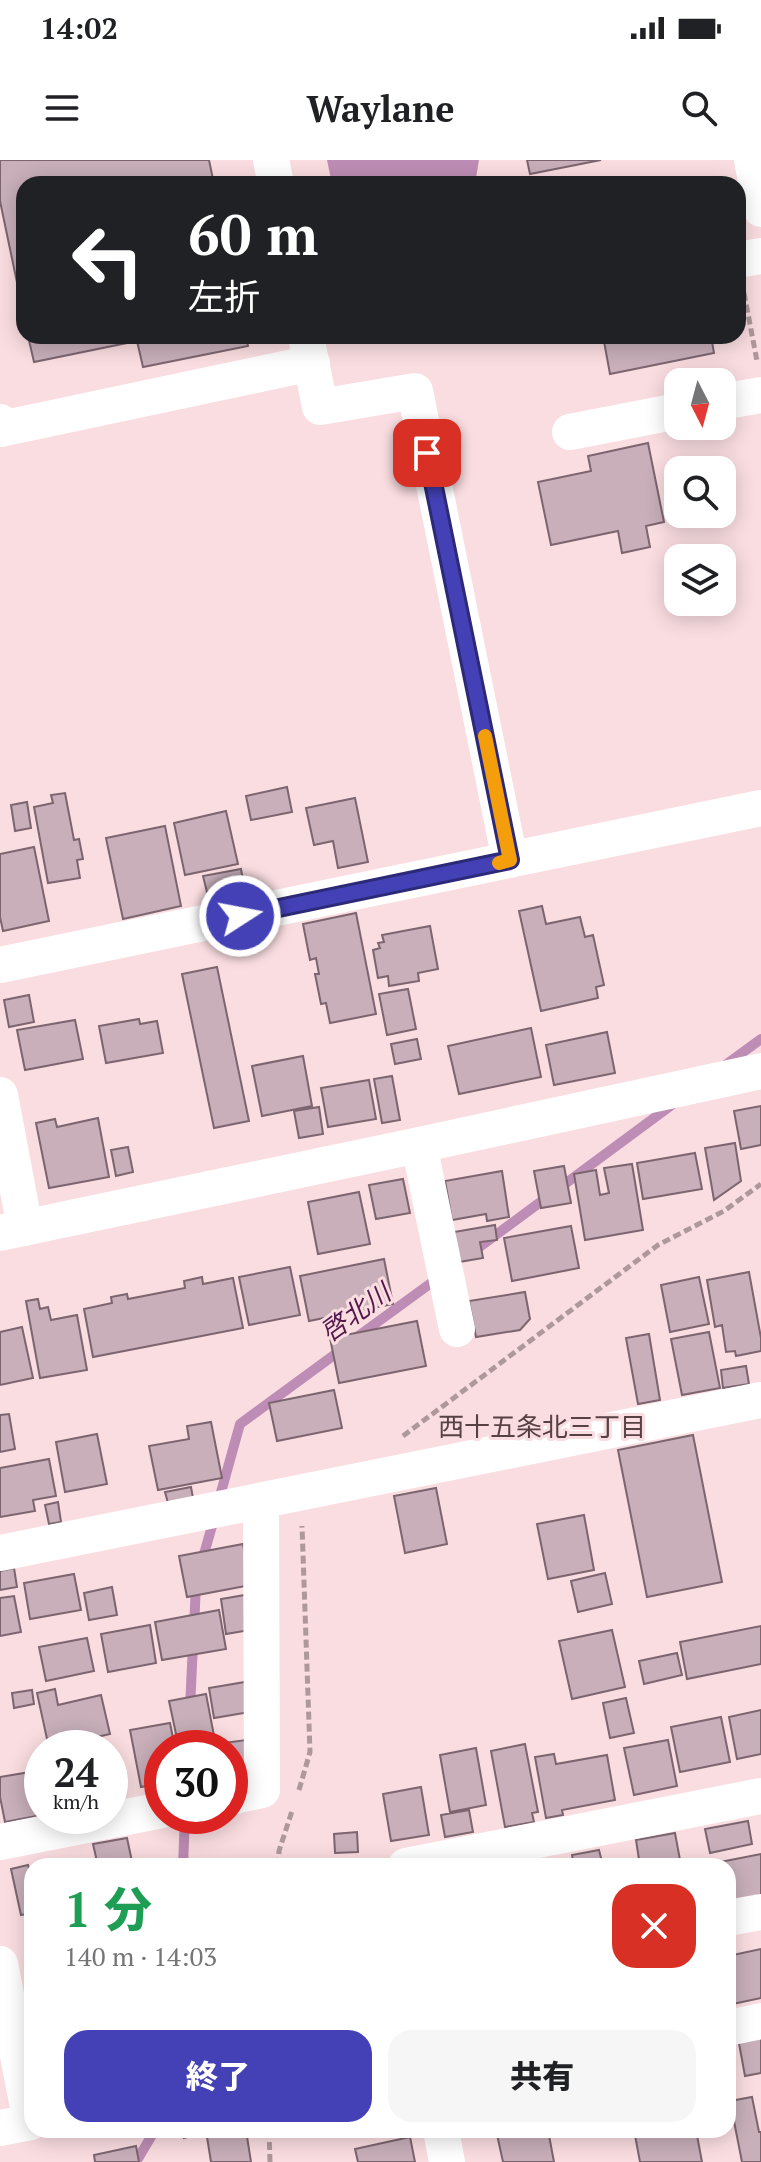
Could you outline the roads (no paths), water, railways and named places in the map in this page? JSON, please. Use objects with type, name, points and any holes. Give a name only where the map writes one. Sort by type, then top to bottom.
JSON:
[{"type":"street","points":[[0,427],[309,350],[320,407],[415,391],[510,860]]},
{"type":"street","points":[[736,394],[760,380]]},
{"type":"street","points":[[570,432],[664,414]]},
{"type":"street","points":[[0,965],[761,808]]},
{"type":"street","points":[[0,1095],[12,1230],[761,1071]]},
{"type":"street","points":[[419,1145],[457,1329]]},
{"type":"street","points":[[0,1553],[761,1400]]},
{"type":"street","points":[[248,1793],[262,1790],[261,1501]]},
{"type":"street","points":[[447,1858],[761,1796]]},
{"type":"street","points":[[0,1842],[144,1814]]},
{"type":"street","points":[[736,1917],[761,1912]]},
{"type":"street","points":[[0,1964],[24,2082]]},
{"type":"street","points":[[736,2026],[761,2021]]},
{"type":"street","points":[[0,2128],[24,2124]]},
{"type":"street","points":[[442,2138],[447,2162]]},
{"type":"waterway","name":"啓北川","points":[[724,1066],[761,1039]]},
{"type":"waterway","name":"啓北川","points":[[470,1254],[673,1104]]},
{"type":"waterway","name":"啓北川","points":[[357,1337],[438,1278]]},
{"type":"waterway","name":"啓北川","points":[[218,1503],[240,1424],[345,1347]]},
{"type":"waterway","name":"啓北川","points":[[202,1561],[214,1519]]},
{"type":"waterway","name":"啓北川","points":[[194,1628],[196,1584]]},
{"type":"waterway","name":"啓北川","points":[[190,1708],[193,1644]]},
{"type":"waterway","name":"啓北川","points":[[183,1858],[184,1834]]},
{"type":"waterway","name":"啓北川","points":[[136,2162],[150,2138]]},
{"type":"district","name":"西十五条北三丁目","points":[[542,1426]]}]
